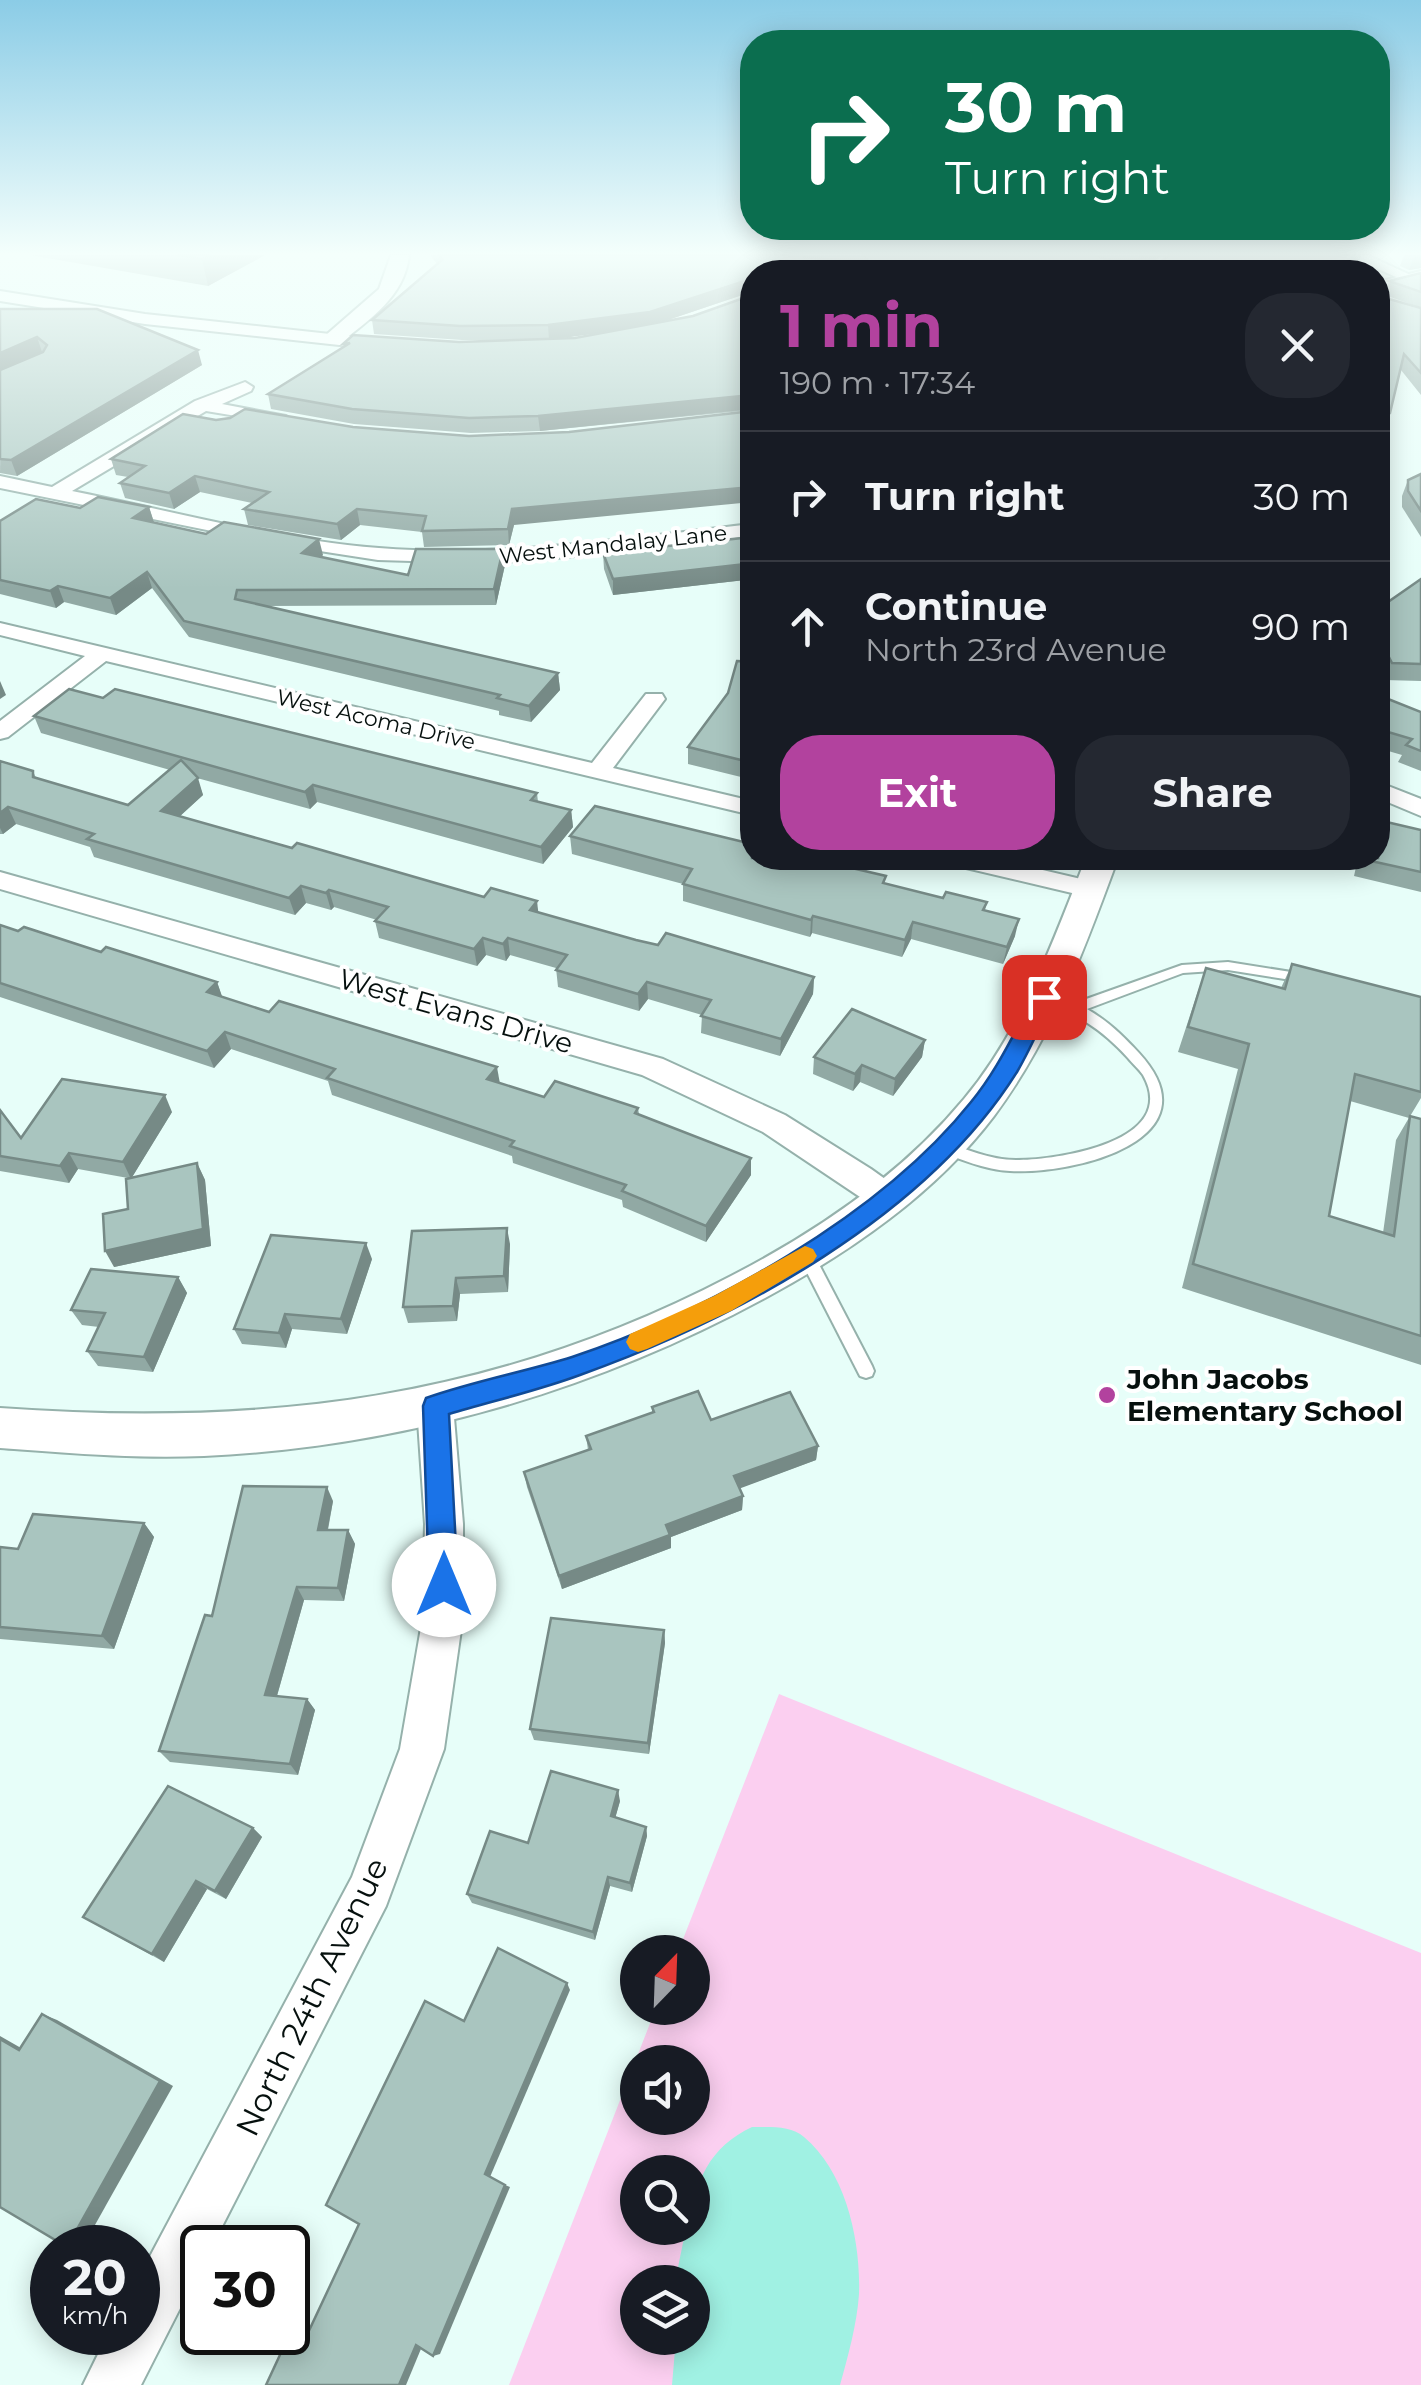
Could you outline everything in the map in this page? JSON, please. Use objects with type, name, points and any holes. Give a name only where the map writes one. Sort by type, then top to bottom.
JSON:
[{"type":"street","points":[[55,493],[201,405],[245,387]]},
{"type":"street","points":[[201,405],[294,423]]},
{"type":"street","name":"West Mandalay Lane","points":[[0,482],[298,542],[378,554],[539,554],[740,531]]},
{"type":"street","name":"West Acoma Drive","points":[[0,629],[740,805]]},
{"type":"street","points":[[0,732],[102,654]]},
{"type":"street","points":[[597,772],[654,699]]},
{"type":"street","points":[[1390,794],[1421,808]]},
{"type":"street","points":[[0,1428],[150,1438],[237,1436],[436,1406],[575,1366],[666,1331],[806,1255],[887,1198],[976,1111],[1060,1002],[1096,873],[1068,870]]},
{"type":"street","name":"West Evans Drive","points":[[0,880],[652,1067],[714,1090],[773,1121],[887,1198]]},
{"type":"street","name":"North 24th Avenue","points":[[112,2385],[370,1890],[422,1749],[443,1616],[444,1524],[436,1406]]},
{"type":"lane","points":[[1060,1002],[1182,969],[1228,966],[1326,983]]},
{"type":"lane","points":[[942,1146],[982,1161],[1015,1166],[1084,1158],[1121,1146],[1136,1136],[1154,1112],[1152,1078],[1106,1024],[1060,1002]]},
{"type":"lane","points":[[806,1255],[866,1371]]},
{"type":"shaded area","points":[[779,1694],[1421,1953],[1421,2385],[509,2385],[620,2100],[620,2135],[710,2135],[710,2045],[642,2045],[649,2025],[710,2025],[710,1935],[685,1935]]},
{"type":"shaded area","points":[[752,2127],[799,2133],[819,2152],[840,2188],[854,2230],[859,2294],[840,2385],[672,2385],[675,2355],[710,2355],[710,2265],[678,2265],[683,2245],[710,2245],[710,2162]]},
{"type":"building","points":[[9,366],[170,366],[11,460],[0,459],[0,370]]},
{"type":"building","points":[[313,366],[740,366],[740,396],[538,416],[469,418],[352,409],[268,394]]},
{"type":"building","points":[[1390,366],[1401,366],[1390,413]]},
{"type":"building","points":[[245,409],[353,427],[469,436],[569,432],[740,412],[740,488],[512,509],[508,529],[422,531],[426,516],[357,509],[337,524],[244,509],[269,492],[195,476],[169,493],[120,483],[145,466],[111,459],[183,414],[216,420],[230,418]]},
{"type":"building","points":[[1421,474],[1421,511],[1408,491],[1408,480]]},
{"type":"building","points":[[98,497],[149,507],[133,518],[206,534],[224,522],[319,539],[302,553],[408,575],[416,549],[503,549],[494,589],[237,590],[235,599],[558,673],[529,706],[497,698],[500,695],[184,621],[147,572],[110,598],[58,586],[50,591],[0,580],[0,521],[36,499],[80,508]]},
{"type":"building","points":[[740,538],[740,565],[613,579],[603,553]]},
{"type":"building","points":[[1421,579],[1421,664],[1392,663],[1390,659],[1390,601]]},
{"type":"building","points":[[740,661],[740,760],[688,747],[728,693]]},
{"type":"building","points":[[69,689],[103,698],[115,689],[537,793],[531,800],[571,810],[541,847],[313,785],[305,792],[34,716]]},
{"type":"building","points":[[1390,700],[1421,712],[1421,751],[1406,745],[1412,739],[1390,733]]},
{"type":"building","points":[[181,760],[198,778],[161,811],[292,848],[297,843],[484,897],[491,888],[537,901],[530,910],[636,940],[658,945],[666,933],[814,977],[781,1039],[701,1016],[711,1000],[647,982],[638,994],[556,970],[567,955],[508,938],[503,944],[483,938],[474,949],[375,921],[388,907],[329,890],[326,893],[301,886],[289,898],[87,839],[94,834],[8,807],[0,813],[0,761],[33,771],[33,777],[128,805]]},
{"type":"building","points":[[595,806],[740,841],[740,870],[860,870],[886,876],[883,883],[943,898],[946,892],[987,902],[983,910],[1019,919],[1007,947],[913,922],[905,940],[813,916],[811,920],[683,884],[692,869],[570,836]]},
{"type":"building","points":[[1390,823],[1421,830],[1421,872],[1390,865]]},
{"type":"building","points":[[0,925],[18,931],[24,927],[101,952],[106,947],[217,982],[207,992],[269,1012],[279,1001],[497,1067],[487,1079],[544,1097],[555,1081],[638,1108],[635,1113],[751,1158],[706,1226],[622,1191],[626,1185],[510,1146],[514,1141],[327,1078],[335,1069],[225,1032],[207,1051],[0,983]]},
{"type":"building","points":[[1292,964],[1421,997],[1421,1092],[1355,1074],[1329,1216],[1394,1236],[1410,1116],[1421,1119],[1421,1336],[1193,1264],[1249,1044],[1188,1027],[1206,968],[1285,989]]},
{"type":"building","points":[[852,1009],[925,1040],[895,1079],[862,1065],[855,1074],[814,1057]]},
{"type":"building","points":[[62,1079],[165,1095],[123,1162],[69,1153],[60,1166],[0,1156],[0,1110],[21,1138]]},
{"type":"building","points":[[197,1163],[203,1229],[105,1251],[103,1214],[128,1209],[126,1179]]},
{"type":"building","points":[[507,1228],[504,1276],[456,1278],[453,1306],[403,1307],[412,1231]]},
{"type":"building","points":[[271,1235],[366,1243],[341,1319],[285,1314],[279,1333],[234,1329]]},
{"type":"building","points":[[91,1269],[178,1277],[144,1357],[87,1351],[105,1313],[71,1310]]},
{"type":"building","points":[[698,1391],[711,1420],[790,1392],[818,1446],[734,1476],[743,1496],[666,1525],[670,1535],[559,1576],[524,1472],[591,1449],[586,1436],[654,1412],[652,1407]]},
{"type":"building","points":[[243,1486],[327,1487],[318,1530],[348,1530],[338,1588],[297,1587],[265,1695],[307,1699],[290,1764],[159,1751],[205,1615],[212,1616]]},
{"type":"building","points":[[33,1514],[144,1523],[102,1636],[0,1627],[0,1547],[18,1549]]},
{"type":"building","points":[[551,1618],[664,1630],[648,1743],[530,1729]]},
{"type":"building","points":[[551,1771],[618,1790],[611,1816],[646,1827],[630,1883],[608,1877],[593,1932],[467,1894],[490,1831],[528,1843]]},
{"type":"building","points":[[168,1786],[253,1828],[215,1891],[196,1881],[152,1954],[83,1917]]},
{"type":"building","points":[[498,1948],[567,1983],[485,2174],[505,2185],[433,2356],[416,2345],[399,2385],[266,2385],[280,2355],[310,2355],[310,2328],[359,2224],[326,2205],[425,2001],[464,2021]]},
{"type":"building","points":[[42,2014],[160,2081],[79,2225],[30,2225],[0,2207],[0,2039],[19,2050]]},
{"type":"slow traffic","points":[[638,1342],[722,1304],[805,1256]]},
{"type":"place","name":"John Jacobs Elementary School","points":[[1107,1395]]},
{"type":"route","points":[[444,1585],[436,1406],[496,1392],[666,1331],[722,1304],[849,1227],[917,1172],[976,1111],[1008,1068],[1044,997]]}]
